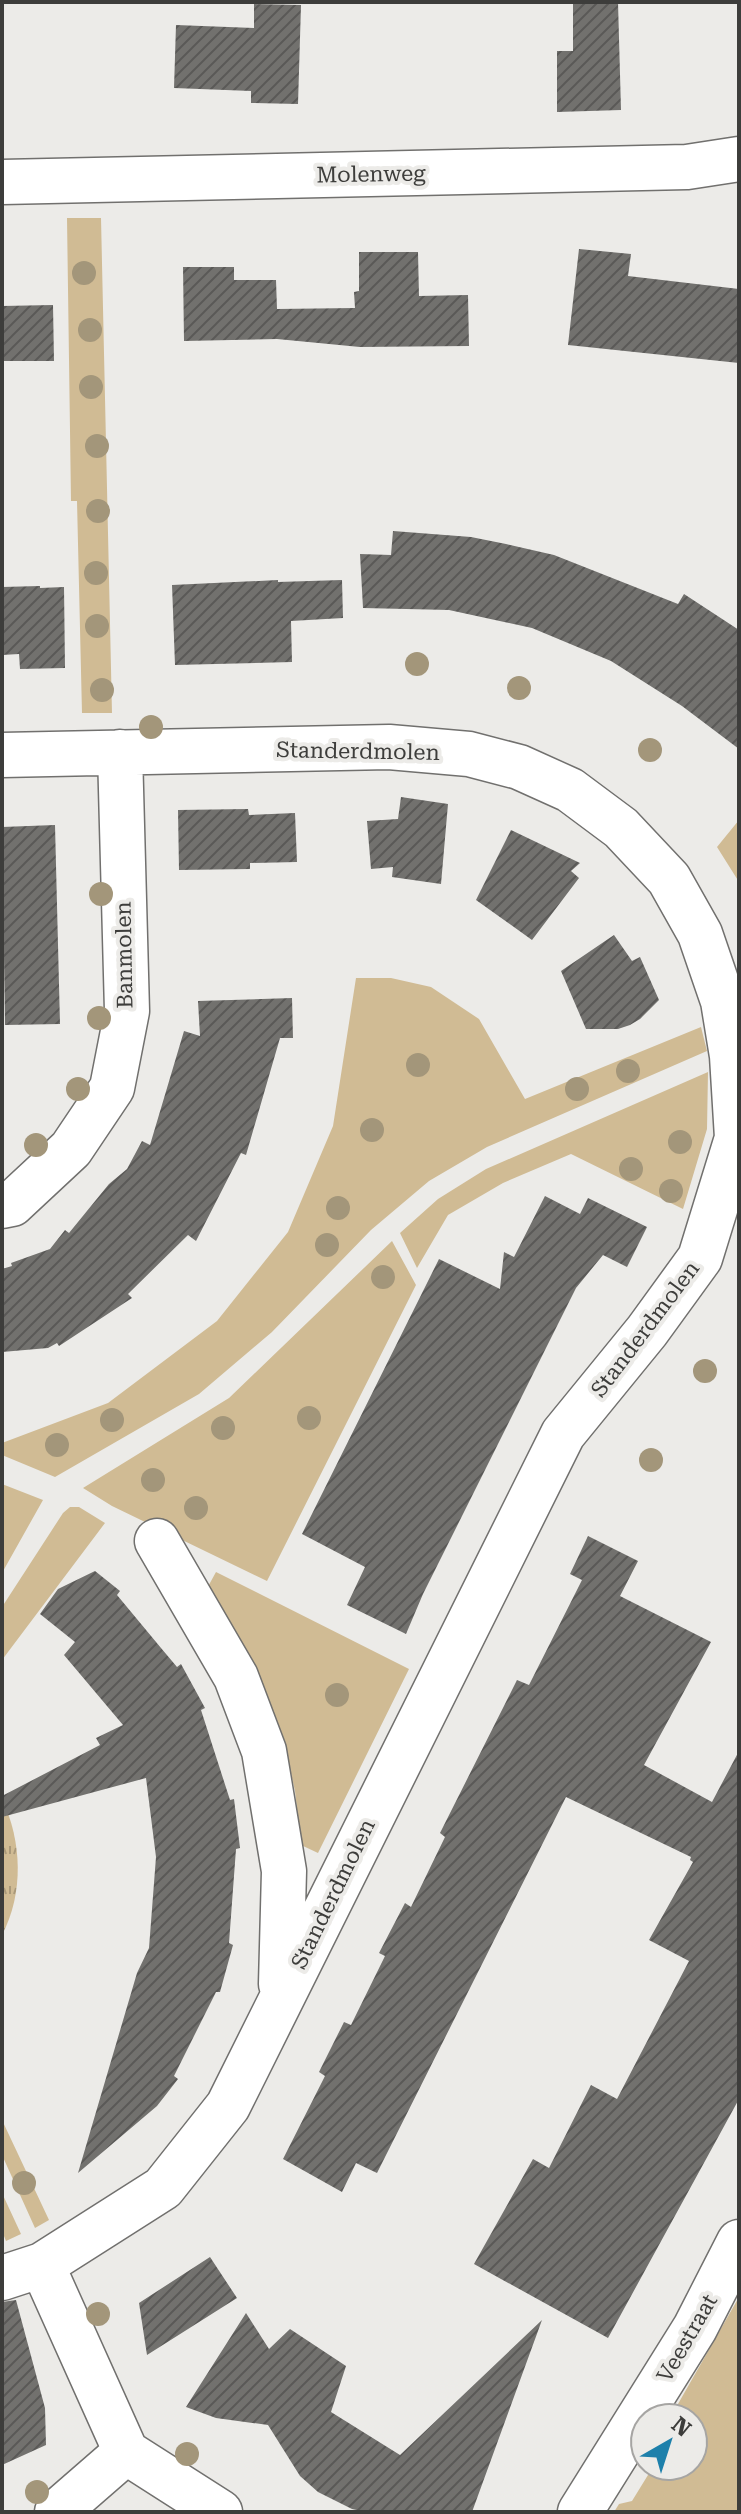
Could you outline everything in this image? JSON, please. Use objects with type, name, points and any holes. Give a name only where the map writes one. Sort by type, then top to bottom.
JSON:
[{"type":"street","name":"Molenweg","points":[[2,182],[687,167],[739,159]]},
{"type":"street","name":"Standerdmolen","points":[[2,755],[403,748],[469,754],[519,767],[570,790],[621,828],[669,879],[700,934],[723,1001],[732,1056],[737,1138],[700,1258],[647,1331],[563,1434],[228,2106],[163,2188],[22,2272],[126,2452]]},
{"type":"street","name":"Banmolen","points":[[2,1206],[12,1204],[71,1149],[112,1088],[127,1011],[120,752]]},
{"type":"street","name":"Standerdmolen","points":[[157,1541],[236,1677],[264,1751],[284,1871],[281,1999]]},
{"type":"street","name":"Veestraat","points":[[580,2512],[695,2328],[739,2242]]},
{"type":"street","points":[[57,2512],[126,2452],[220,2512]]},
{"type":"green space","points":[[67,218],[101,218],[112,713],[82,713],[77,501],[71,501]]},
{"type":"green space","points":[[739,820],[739,882],[717,847]]},
{"type":"green space","points":[[356,978],[391,978],[431,987],[479,1019],[525,1099],[701,1027],[707,1051],[487,1147],[429,1181],[371,1230],[272,1332],[199,1394],[55,1477],[2,1455],[2,1443],[108,1403],[217,1321],[288,1232],[333,1126]]},
{"type":"green space","points":[[708,1072],[707,1129],[683,1209],[571,1154],[503,1183],[448,1215],[417,1268],[400,1233],[438,1199],[486,1169]]},
{"type":"green space","points":[[392,1241],[416,1285],[267,1581],[112,1506],[83,1488],[229,1398]]},
{"type":"green space","points":[[2,1484],[43,1500],[2,1573]]},
{"type":"green space","points":[[70,1507],[79,1507],[105,1523],[2,1660],[2,1607],[63,1513]]},
{"type":"green space","points":[[216,1572],[409,1669],[318,1853],[301,1845],[295,1791],[284,1743],[205,1592]]},
{"type":"green space","points":[[2,1799],[14,1832],[18,1867],[14,1902],[2,1935]]},
{"type":"green space","points":[[2,2120],[49,2220],[35,2228],[2,2155]]},
{"type":"green space","points":[[2,2193],[21,2234],[6,2241],[2,2231]]},
{"type":"green space","points":[[739,2297],[739,2510],[614,2512],[619,2504],[632,2501],[644,2482],[709,2482],[709,2402],[679,2402]]},
{"type":"building","points":[[573,2],[618,2],[621,110],[557,112],[557,51],[573,51]]},
{"type":"building","points":[[254,4],[301,5],[298,104],[251,103],[251,91],[174,88],[176,25],[254,28]]},
{"type":"building","points":[[579,249],[631,254],[628,276],[739,289],[739,363],[568,345]]},
{"type":"building","points":[[359,252],[418,252],[419,296],[468,295],[469,346],[360,347],[277,339],[184,341],[183,267],[234,267],[234,280],[276,280],[277,309],[355,308],[354,292],[359,291]]},
{"type":"building","points":[[53,305],[54,361],[2,361],[2,306]]},
{"type":"building","points":[[393,531],[471,537],[506,544],[554,555],[678,604],[684,594],[739,630],[739,749],[682,706],[611,661],[532,628],[449,610],[363,608],[360,554],[391,555]]},
{"type":"building","points":[[342,580],[343,618],[291,621],[292,662],[175,665],[172,585]]},
{"type":"building","points":[[2,587],[64,587],[65,668],[20,669],[19,654],[2,655]]},
{"type":"building","points":[[401,797],[448,804],[441,884],[392,877],[393,867],[371,869],[367,821],[398,819]]},
{"type":"building","points":[[248,809],[249,815],[295,813],[297,862],[250,863],[250,869],[179,870],[178,810]]},
{"type":"building","points":[[55,825],[60,1024],[5,1025],[2,827]]},
{"type":"building","points":[[511,830],[580,863],[571,871],[579,878],[532,940],[476,900]]},
{"type":"building","points":[[614,935],[632,961],[640,957],[659,1000],[630,1025],[618,1029],[586,1029],[561,971]]},
{"type":"building","points":[[292,998],[293,1038],[280,1038],[246,1155],[241,1153],[196,1241],[188,1235],[128,1294],[132,1298],[59,1346],[57,1343],[48,1348],[2,1352],[2,1269],[50,1249],[65,1230],[69,1233],[109,1184],[127,1169],[142,1141],[150,1145],[184,1031],[200,1036],[198,1001]]},
{"type":"building","points":[[545,1196],[580,1214],[588,1198],[647,1227],[627,1267],[603,1255],[576,1288],[406,1634],[347,1605],[365,1567],[302,1534],[439,1259],[500,1289],[504,1252],[514,1257]]},
{"type":"building","points":[[588,1536],[638,1561],[620,1596],[711,1642],[644,1765],[712,1802],[739,1751],[739,2099],[608,2338],[474,2264],[533,2159],[549,2168],[591,2085],[617,2099],[689,1961],[649,1940],[693,1862],[691,1857],[566,1797],[377,2173],[356,2163],[342,2192],[283,2159],[325,2076],[319,2072],[344,2022],[351,2025],[385,1956],[379,1953],[405,1903],[411,1907],[445,1837],[440,1833],[517,1680],[529,1685],[582,1580],[570,1574]]},
{"type":"building","points":[[95,1571],[120,1591],[117,1595],[177,1667],[181,1664],[205,1708],[201,1710],[230,1800],[234,1799],[240,1848],[236,1849],[229,1943],[233,1945],[220,1992],[216,1992],[174,2076],[178,2079],[157,2106],[78,2173],[137,1973],[149,1948],[156,1857],[146,1778],[2,1817],[2,1796],[100,1745],[96,1738],[123,1725],[64,1655],[75,1642],[40,1614],[58,1589]]},
{"type":"building","points":[[210,2257],[237,2298],[147,2355],[139,2303]]},
{"type":"building","points":[[16,2300],[45,2408],[46,2445],[2,2465],[2,2302]]},
{"type":"building","points":[[246,2313],[269,2349],[290,2329],[346,2366],[331,2412],[400,2455],[542,2320],[472,2512],[366,2512],[352,2509],[318,2492],[300,2476],[268,2425],[216,2418],[186,2407]]}]
